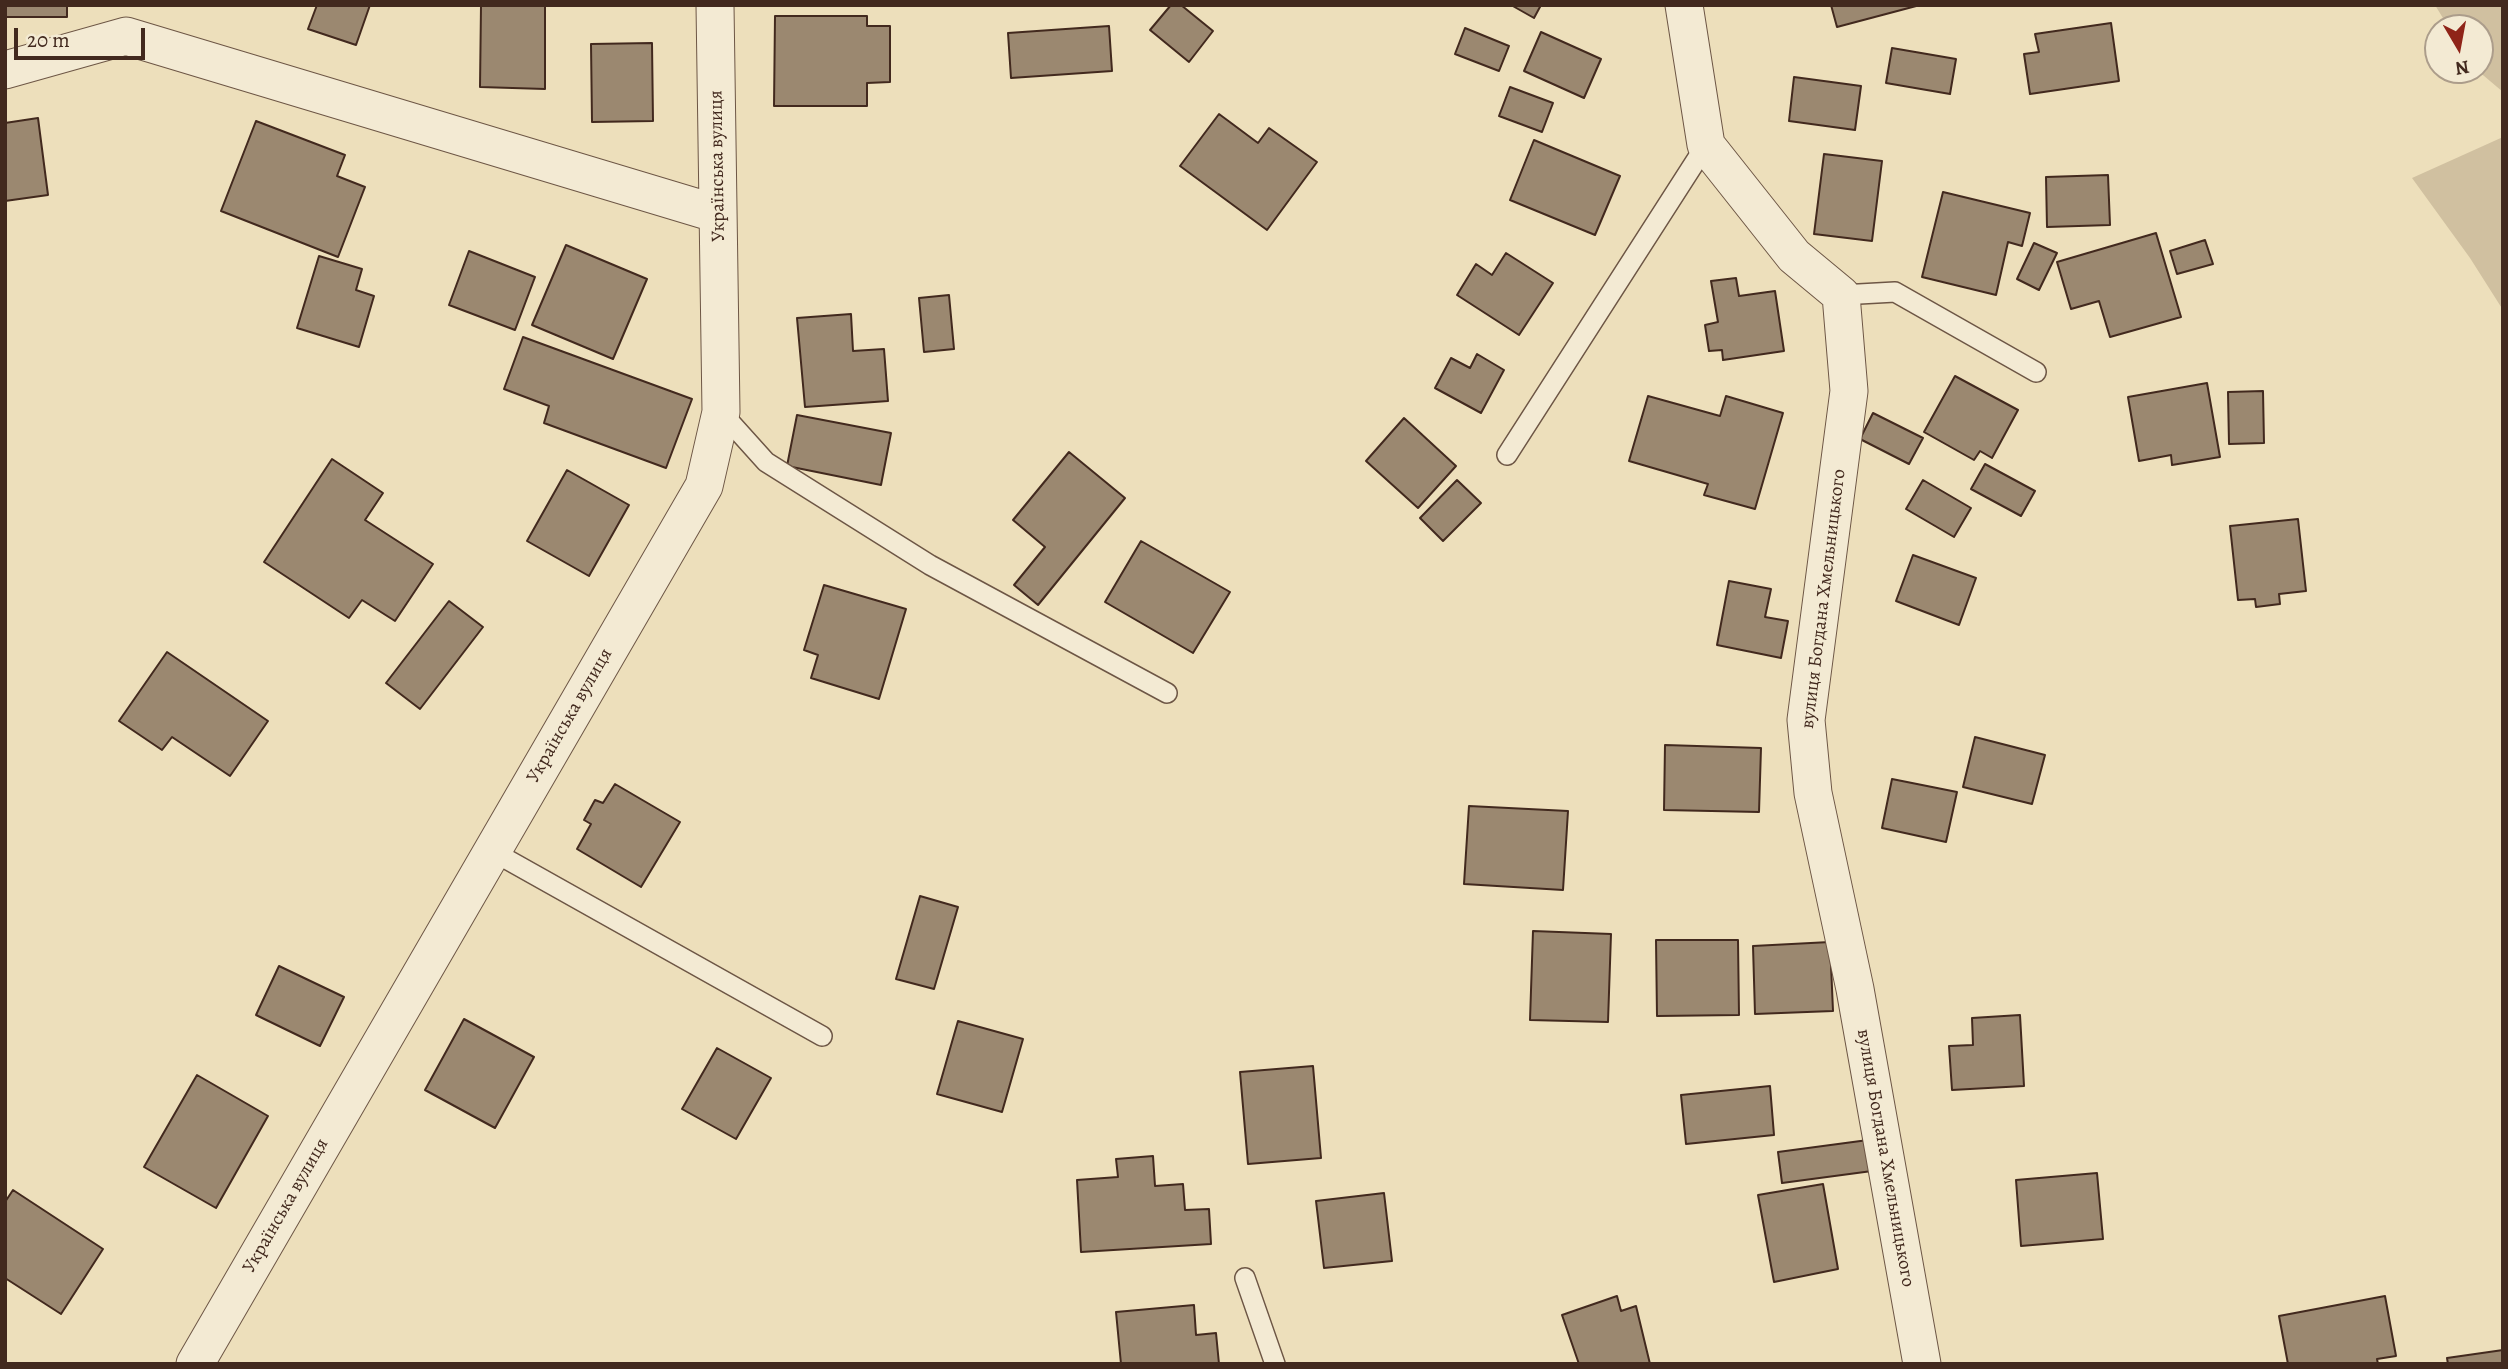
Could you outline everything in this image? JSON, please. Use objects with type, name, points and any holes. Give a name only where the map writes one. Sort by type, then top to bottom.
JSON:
[{"type":"street","name":"Українська вулиця","points":[[194,1364],[704,486],[721,412],[715,5]]},
{"type":"street","points":[[1684,5],[1706,145],[1794,256],[1841,295]]},
{"type":"street","points":[[5,70],[126,21],[718,214]]},
{"type":"street","name":"вулиця Богдана Хмельницького","points":[[1841,295],[1849,391],[1806,720],[1813,793],[1855,989],[1922,1364]]},
{"type":"lane","points":[[1507,455],[1706,145]]},
{"type":"lane","points":[[1841,295],[1895,292],[2036,372]]},
{"type":"lane","points":[[721,412],[765,462],[930,565],[1167,693]]},
{"type":"lane","points":[[492,851],[822,1036]]},
{"type":"lane","points":[[1245,1279],[1275,1364]]},
{"type":"shaded area","points":[[2435,5],[2503,5],[2503,92],[2494,84],[2494,14],[2440,14]]},
{"type":"shaded area","points":[[2503,137],[2503,310],[2470,258],[2412,178]]},
{"type":"building","points":[[5,5],[67,5],[67,17],[5,17]]},
{"type":"building","points":[[317,5],[370,5],[356,45],[308,29]]},
{"type":"building","points":[[1171,5],[1181,5],[1213,31],[1189,62],[1150,30]]},
{"type":"building","points":[[1511,5],[1541,5],[1534,18]]},
{"type":"building","points":[[1831,5],[1920,5],[1837,27]]},
{"type":"building","points":[[481,6],[545,6],[545,89],[480,87]]},
{"type":"building","points":[[775,16],[867,16],[867,26],[890,26],[890,82],[867,83],[867,106],[774,106]]},
{"type":"building","points":[[2111,23],[2119,81],[2030,94],[2024,54],[2039,52],[2035,34]]},
{"type":"building","points":[[1109,26],[1112,71],[1011,78],[1008,33]]},
{"type":"building","points":[[1465,28],[1509,46],[1499,71],[1455,54]]},
{"type":"building","points":[[1541,32],[1601,59],[1584,98],[1524,71]]},
{"type":"building","points":[[652,43],[653,121],[592,122],[591,44]]},
{"type":"building","points":[[1892,48],[1956,59],[1950,94],[1886,83]]},
{"type":"building","points":[[1794,77],[1861,86],[1855,130],[1789,121]]},
{"type":"building","points":[[1510,87],[1553,103],[1542,132],[1499,116]]},
{"type":"building","points":[[1219,114],[1258,143],[1269,128],[1317,162],[1267,230],[1180,166]]},
{"type":"building","points":[[38,118],[48,195],[5,201],[5,123]]},
{"type":"building","points":[[256,121],[345,155],[337,176],[365,187],[338,257],[221,211]]},
{"type":"building","points":[[1534,140],[1620,176],[1595,235],[1510,200]]},
{"type":"building","points":[[1824,154],[1882,161],[1872,241],[1814,234]]},
{"type":"building","points":[[2108,175],[2110,225],[2047,227],[2046,177]]},
{"type":"building","points":[[1943,192],[2030,213],[2022,246],[2008,242],[1996,295],[1922,277]]},
{"type":"building","points":[[2156,233],[2181,317],[2110,337],[2099,301],[2071,309],[2057,262]]},
{"type":"building","points":[[2205,240],[2213,264],[2177,274],[2170,251]]},
{"type":"building","points":[[2034,243],[2057,253],[2039,290],[2017,279]]},
{"type":"building","points":[[566,245],[647,279],[613,359],[532,325]]},
{"type":"building","points":[[469,251],[535,277],[515,330],[449,305]]},
{"type":"building","points":[[1506,253],[1553,283],[1519,335],[1457,295],[1476,264],[1492,275]]},
{"type":"building","points":[[319,256],[362,269],[356,290],[374,296],[359,347],[297,328]]},
{"type":"building","points":[[1736,278],[1739,296],[1775,291],[1784,351],[1723,360],[1722,350],[1709,351],[1705,325],[1718,322],[1711,281]]},
{"type":"building","points":[[949,295],[954,349],[924,352],[919,298]]},
{"type":"building","points":[[851,314],[853,351],[884,349],[888,401],[805,407],[797,318]]},
{"type":"building","points":[[523,337],[692,399],[666,468],[544,423],[549,406],[504,389]]},
{"type":"building","points":[[1477,354],[1504,370],[1481,413],[1435,388],[1451,358],[1470,368]]},
{"type":"building","points":[[1955,376],[2018,410],[1992,458],[1980,451],[1974,460],[1924,432]]},
{"type":"building","points":[[2207,383],[2220,457],[2172,465],[2171,455],[2139,461],[2128,397]]},
{"type":"building","points":[[2263,391],[2264,443],[2229,444],[2228,392]]},
{"type":"building","points":[[1648,396],[1720,416],[1726,396],[1783,413],[1755,509],[1704,495],[1708,484],[1629,461]]},
{"type":"building","points":[[1873,413],[1923,438],[1909,464],[1860,439]]},
{"type":"building","points":[[797,415],[891,433],[881,485],[787,466]]},
{"type":"building","points":[[1404,418],[1456,466],[1418,508],[1366,461]]},
{"type":"building","points":[[1069,452],[1125,498],[1038,605],[1014,585],[1045,547],[1013,520]]},
{"type":"building","points":[[332,459],[383,493],[365,520],[433,564],[395,621],[362,600],[349,618],[264,562]]},
{"type":"building","points":[[1985,464],[2035,491],[2021,516],[1971,489]]},
{"type":"building","points":[[567,470],[629,505],[589,576],[527,541]]},
{"type":"building","points":[[1457,480],[1481,503],[1443,541],[1420,518]]},
{"type":"building","points":[[1923,480],[1971,508],[1954,537],[1906,509]]},
{"type":"building","points":[[2298,519],[2306,591],[2279,594],[2280,604],[2256,607],[2255,599],[2238,600],[2230,526]]},
{"type":"building","points":[[1141,541],[1230,592],[1193,653],[1105,602]]},
{"type":"building","points":[[1913,555],[1976,578],[1959,625],[1896,601]]},
{"type":"building","points":[[1729,581],[1771,589],[1765,617],[1788,621],[1781,658],[1717,645]]},
{"type":"building","points":[[824,585],[906,609],[879,699],[811,678],[818,655],[804,650]]},
{"type":"building","points":[[449,601],[483,627],[420,709],[386,683]]},
{"type":"building","points":[[167,652],[268,721],[230,776],[172,737],[162,750],[119,721]]},
{"type":"building","points":[[1975,737],[2045,755],[2032,804],[1963,787]]},
{"type":"building","points":[[1665,745],[1761,748],[1759,812],[1664,810]]},
{"type":"building","points":[[1892,779],[1957,792],[1946,842],[1882,828]]},
{"type":"building","points":[[615,784],[680,822],[641,887],[577,849],[591,824],[584,820],[595,800],[603,803]]},
{"type":"building","points":[[1469,806],[1568,811],[1563,890],[1464,884]]},
{"type":"building","points":[[920,896],[958,907],[934,989],[896,979]]},
{"type":"building","points":[[1533,931],[1611,934],[1608,1022],[1530,1020]]},
{"type":"building","points":[[1656,940],[1738,940],[1739,1015],[1657,1016]]},
{"type":"building","points":[[1830,942],[1833,1011],[1755,1014],[1753,946]]},
{"type":"building","points":[[279,966],[344,997],[320,1046],[256,1015]]},
{"type":"building","points":[[2020,1015],[2024,1086],[1952,1090],[1949,1046],[1973,1045],[1972,1018]]},
{"type":"building","points":[[464,1019],[534,1057],[495,1128],[425,1090]]},
{"type":"building","points":[[958,1021],[1023,1039],[1002,1112],[937,1094]]},
{"type":"building","points":[[717,1048],[771,1078],[736,1139],[682,1109]]},
{"type":"building","points":[[1313,1066],[1321,1158],[1248,1164],[1240,1072]]},
{"type":"building","points":[[197,1075],[268,1116],[216,1208],[144,1167]]},
{"type":"building","points":[[1770,1086],[1774,1135],[1686,1144],[1681,1095]]},
{"type":"building","points":[[1868,1140],[1872,1171],[1782,1183],[1778,1152]]},
{"type":"building","points":[[1153,1156],[1155,1186],[1183,1184],[1185,1210],[1209,1209],[1211,1244],[1081,1252],[1077,1180],[1118,1177],[1116,1159]]},
{"type":"building","points":[[2097,1173],[2103,1239],[2021,1246],[2016,1180]]},
{"type":"building","points":[[1823,1184],[1838,1269],[1774,1282],[1758,1195]]},
{"type":"building","points":[[13,1190],[103,1249],[61,1314],[5,1278],[5,1202]]},
{"type":"building","points":[[1384,1193],[1392,1261],[1324,1268],[1316,1201]]},
{"type":"building","points":[[1617,1296],[1621,1311],[1636,1306],[1650,1364],[1579,1364],[1562,1315]]},
{"type":"building","points":[[2385,1296],[2396,1356],[2377,1359],[2378,1364],[2288,1364],[2279,1316]]},
{"type":"building","points":[[1194,1305],[1196,1335],[1216,1333],[1219,1364],[1121,1364],[1116,1312]]},
{"type":"building","points":[[2503,1350],[2503,1364],[2448,1364],[2447,1358]]}]
